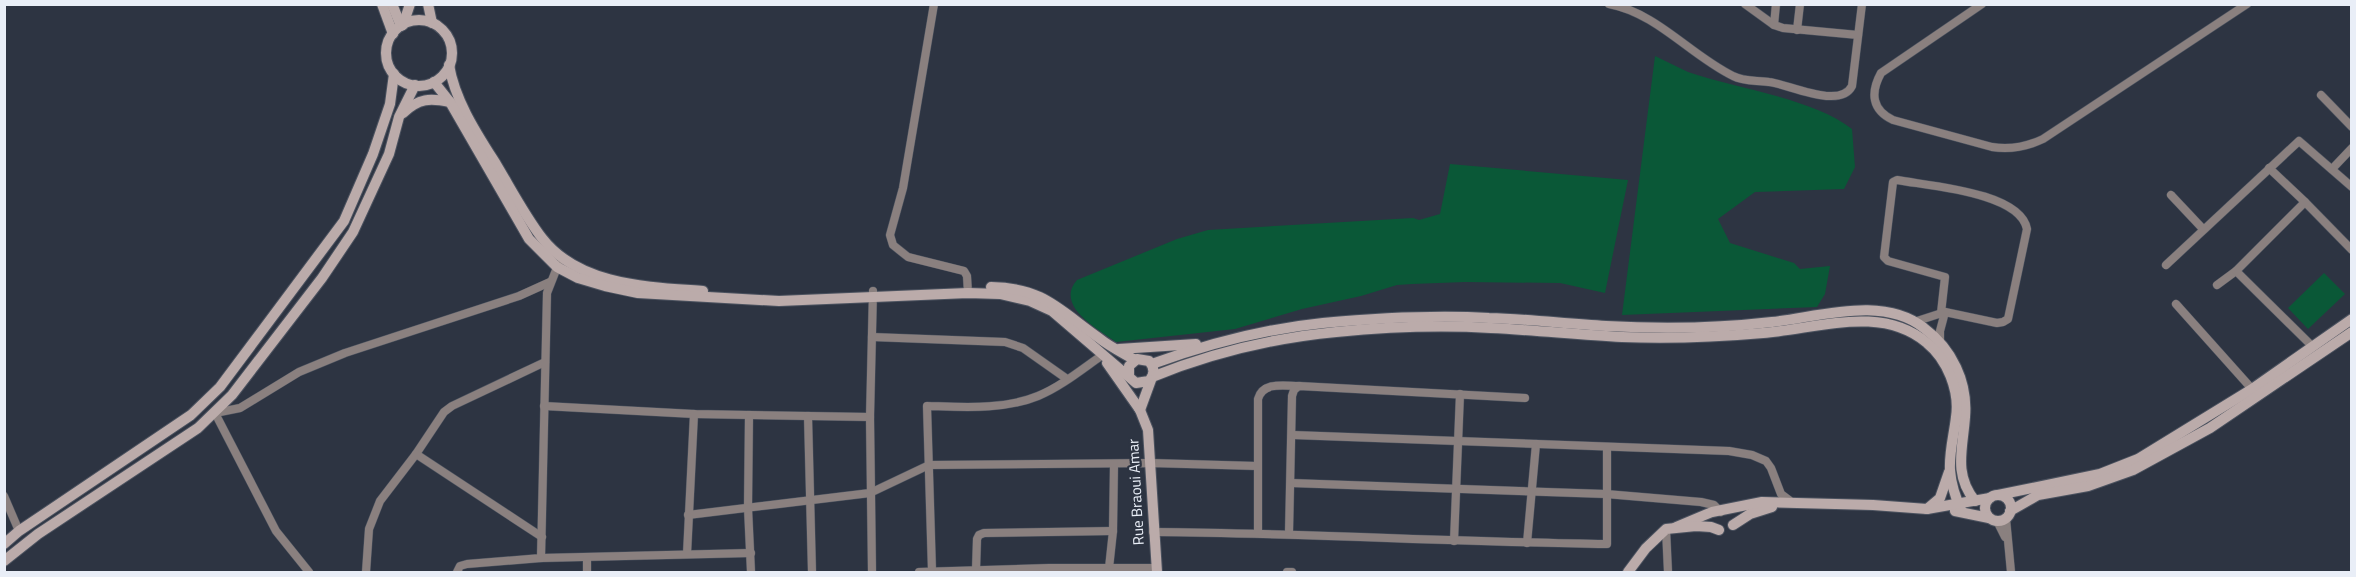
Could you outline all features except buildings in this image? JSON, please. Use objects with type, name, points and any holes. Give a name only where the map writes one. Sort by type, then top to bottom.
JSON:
[{"type":"main road","points":[[382,4],[399,28]]},
{"type":"main road","points":[[392,4],[399,28]]},
{"type":"main road","points":[[4,544],[19,531],[191,415],[220,387],[344,222],[373,154],[390,104],[394,74],[386,54],[410,4]]},
{"type":"main road","points":[[428,4],[432,23]]},
{"type":"main road","points":[[399,28],[421,20],[432,23],[444,32],[451,44],[452,81],[459,98],[494,160],[560,262]]},
{"type":"main road","points":[[394,74],[403,81],[415,85],[435,82],[450,65]]},
{"type":"main road","points":[[435,82],[450,102],[529,239],[578,278],[638,293],[778,301],[873,294],[1021,290],[1040,296],[1063,310],[1113,349],[1135,360],[1146,359],[1152,364]]},
{"type":"main road","points":[[4,561],[38,534],[167,450],[215,412],[232,395],[322,278],[353,232],[389,154],[399,117],[415,85]]},
{"type":"main road","points":[[399,117],[417,102],[425,99],[450,102]]},
{"type":"main road","points":[[968,290],[1030,301],[1052,311],[1140,384],[1192,362],[1270,340],[1339,332],[1453,327],[1671,337],[1765,333],[1866,321],[1885,322],[1901,326],[1916,334],[1929,344],[1948,368],[1957,414],[1950,469],[1940,498],[1927,509]]},
{"type":"main road","points":[[1152,364],[1229,340],[1288,327],[1321,323],[1416,317],[1488,318],[1658,327],[1769,323],[1865,311],[1898,314],[1923,327],[1940,342],[1948,351],[1961,378],[1966,415],[1959,468],[1964,484],[1975,501]]},
{"type":"main road","points":[[1961,508],[1975,501],[2116,469],[2162,446],[2252,389],[2352,319]]},
{"type":"main road","points":[[1628,573],[1646,548],[1671,528],[1712,513],[1762,502],[1927,509],[1961,508],[2000,517],[2038,495],[2088,486],[2133,470],[2210,428],[2352,332]]},
{"type":"main road","points":[[1113,349],[1177,346],[1229,340]]},
{"type":"main road","points":[[1088,342],[1101,356],[1140,410]]},
{"type":"main road","points":[[1129,376],[1129,366],[1135,360]]},
{"type":"main road","points":[[1140,410],[1152,377],[1152,364]]},
{"type":"main road","name":"Rue Braoui Amar","points":[[1129,376],[1148,430],[1157,570]]},
{"type":"main road","points":[[1950,469],[1961,508]]},
{"type":"main road","points":[[1994,497],[2006,498],[2011,506],[2000,517]]},
{"type":"main road","points":[[1994,497],[1984,510],[2000,517]]},
{"type":"main road","points":[[1671,528],[1711,527],[1725,531],[1761,510],[1793,503]]},
{"type":"main road","points":[[1719,530],[1713,522],[1716,515],[1721,512],[1731,515],[1733,525]]},
{"type":"street","points":[[934,4],[903,188],[890,235],[893,245],[908,257],[964,272],[967,276],[968,290]]},
{"type":"street","points":[[1609,4],[1639,13],[1730,75],[1745,80],[1770,82],[1806,93],[1840,96],[1849,91],[1862,4]]},
{"type":"street","points":[[1745,4],[1774,25],[1797,30],[1858,35]]},
{"type":"street","points":[[1774,25],[1776,4]]},
{"type":"street","points":[[1797,30],[1800,4]]},
{"type":"street","points":[[1982,4],[1881,73],[1877,80],[1875,101],[1878,111],[1883,116],[1992,147],[2003,149],[2024,147],[2043,139],[2247,4]]},
{"type":"street","points":[[2321,95],[2352,127]]},
{"type":"street","points":[[2166,265],[2299,141],[2352,187]]},
{"type":"street","points":[[2332,169],[2352,148]]},
{"type":"street","points":[[2269,168],[2352,250]]},
{"type":"street","points":[[1914,322],[1943,313],[1997,323],[2008,319],[2027,230],[2025,222],[2017,211],[1986,196],[1897,180],[1893,182],[1884,257],[1888,261],[1945,277],[1943,313],[1940,342]]},
{"type":"street","points":[[2171,195],[2203,229]]},
{"type":"street","points":[[2217,285],[2236,271],[2305,202]]},
{"type":"street","points":[[541,558],[547,293],[560,262]]},
{"type":"street","points":[[2236,271],[2312,346]]},
{"type":"street","points":[[306,570],[276,531],[215,412],[240,408],[319,363],[510,299],[550,282]]},
{"type":"street","points":[[872,573],[870,417],[873,294]]},
{"type":"street","points":[[2176,304],[2252,389]]},
{"type":"street","points":[[872,337],[1005,342],[1023,348],[1067,379]]},
{"type":"street","points":[[932,571],[927,406],[976,407],[1011,404],[1038,396],[1101,356]]},
{"type":"street","points":[[366,573],[369,529],[380,501],[444,412],[452,406],[545,362]]},
{"type":"street","points":[[1258,532],[1257,466],[1260,394],[1263,389],[1271,386],[1299,386],[1525,398]]},
{"type":"street","points":[[1289,533],[1293,435],[1292,396],[1294,390],[1299,386]]},
{"type":"street","points":[[1454,541],[1460,394]]},
{"type":"street","points":[[544,406],[694,414],[870,417]]},
{"type":"street","points":[[687,555],[694,414]]},
{"type":"street","points":[[749,415],[748,507],[751,573]]},
{"type":"street","points":[[808,416],[812,573]]},
{"type":"street","points":[[1293,435],[1729,451],[1752,455],[1766,461],[1781,494],[1793,503]]},
{"type":"street","points":[[1527,543],[1536,444]]},
{"type":"street","points":[[1153,532],[1258,532],[1454,541],[1607,544],[1607,447]]},
{"type":"street","points":[[416,454],[542,537]]},
{"type":"street","points":[[688,515],[870,493],[929,465],[1151,463],[1257,466]]},
{"type":"street","points":[[1109,568],[1113,531],[1114,464]]},
{"type":"street","points":[[1291,483],[1606,494],[1701,502],[1714,506],[1721,512]]},
{"type":"street","points":[[4,496],[19,531]]},
{"type":"street","points":[[2000,517],[2009,544],[2011,573]]},
{"type":"street","points":[[1668,573],[1671,528]]},
{"type":"street","points":[[976,570],[977,539],[984,533],[1113,531]]},
{"type":"street","points":[[457,573],[460,566],[467,564],[541,558],[751,553]]},
{"type":"street","points":[[587,558],[587,573]]},
{"type":"street","points":[[919,573],[1109,568],[1157,570]]},
{"type":"street","points":[[1287,573],[1292,573]]},
{"type":"green space","points":[[1655,56],[1688,72],[1816,109],[1852,129],[1855,167],[1844,189],[1755,192],[1718,219],[1730,243],[1794,263],[1800,269],[1830,266],[1825,294],[1817,307],[1622,315]]},
{"type":"green space","points":[[1450,164],[1628,180],[1605,293],[1560,283],[1465,282],[1397,285],[1235,329],[1116,342],[1090,324],[1075,308],[1071,299],[1071,290],[1077,280],[1177,239],[1208,230],[1413,218],[1419,220],[1440,214]]},
{"type":"green space","points":[[2324,273],[2345,294],[2308,329],[2288,308]]}]
